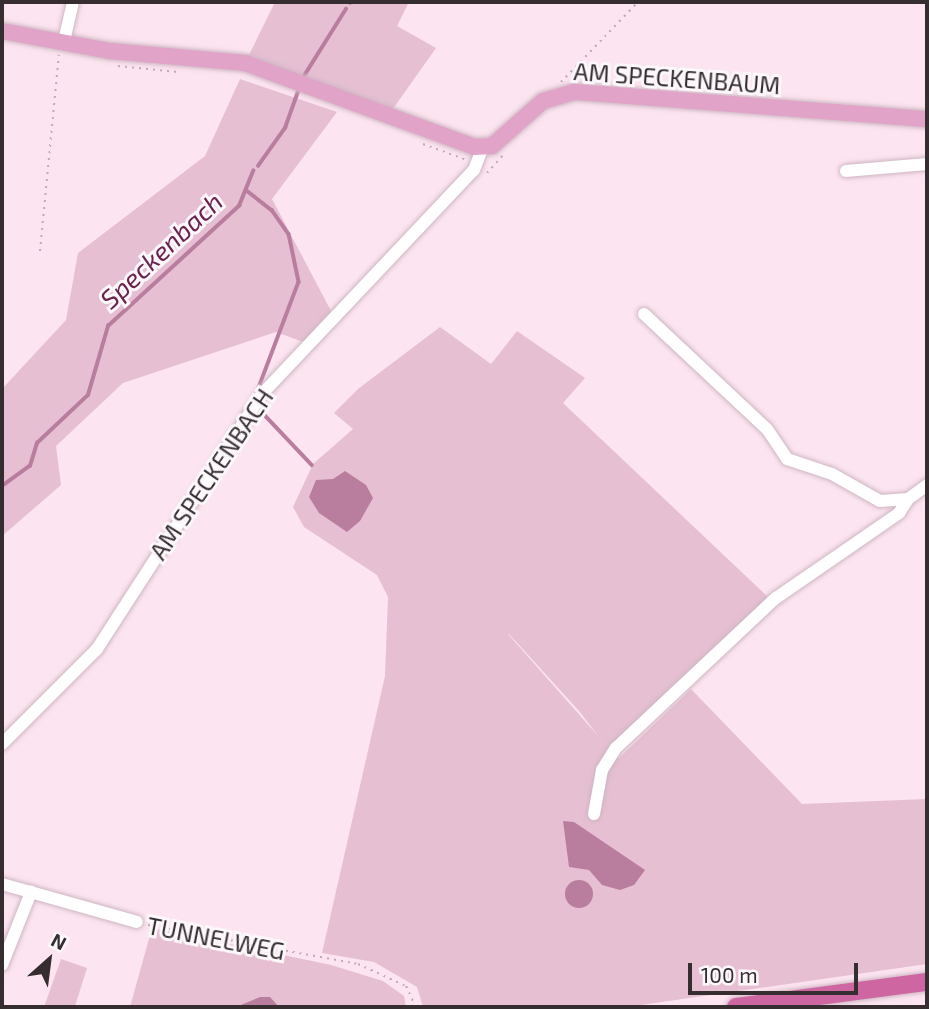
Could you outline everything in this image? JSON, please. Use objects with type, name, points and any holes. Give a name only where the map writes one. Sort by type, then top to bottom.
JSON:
[{"type":"highway","points":[[736,1007],[927,982]]},
{"type":"main road","points":[[2,31],[62,48],[247,64],[441,138],[483,148]]},
{"type":"main road","name":"AM SPECKENBAUM","points":[[483,148],[502,140],[533,109],[560,94],[589,92],[927,119]]},
{"type":"street","points":[[62,48],[73,2]]},
{"type":"street","name":"AM SPECKENBACH","points":[[2,744],[97,649],[261,394],[474,170],[483,148]]},
{"type":"street","points":[[846,171],[927,164]]},
{"type":"street","points":[[644,314],[767,429],[787,459],[832,474],[880,501],[908,499]]},
{"type":"street","points":[[594,814],[602,770],[616,748],[776,598],[899,513],[908,499],[927,485]]},
{"type":"street","name":"TUNNELWEG","points":[[2,884],[137,922]]},
{"type":"street","points":[[2,965],[31,892]]},
{"type":"path","points":[[560,94],[564,78],[638,2]]},
{"type":"path","points":[[40,251],[62,48]]},
{"type":"path","points":[[492,167],[511,148]]},
{"type":"path","name":"TUNNELWEG","points":[[137,922],[358,964],[406,986],[416,1007]]},
{"type":"shaded area","points":[[275,2],[409,2],[397,26],[436,48],[390,113],[247,59]]},
{"type":"shaded area","points":[[240,79],[337,112],[272,199],[331,311],[303,342],[276,332],[123,383],[56,446],[61,485],[2,536],[2,389],[66,320],[78,253],[205,156]]},
{"type":"shaded area","points":[[440,327],[491,364],[517,331],[585,378],[563,403],[770,599],[608,749],[619,758],[691,689],[802,804],[927,799],[927,964],[627,1007],[423,1007],[417,987],[374,962],[322,953],[385,676],[388,597],[377,575],[304,527],[293,507],[313,464],[353,429],[334,413],[358,389]],"holes":[[[508,634],[509,634],[599,737]]]},
{"type":"shaded area","points":[[345,471],[366,485],[373,498],[360,521],[347,532],[319,513],[309,497],[316,480],[333,479]]},
{"type":"shaded area","points":[[563,821],[574,822],[645,870],[634,885],[620,890],[602,885],[589,870],[569,867]]},
{"type":"shaded area","points":[[579,880],[589,884],[593,894],[589,904],[579,908],[569,904],[565,894],[569,884]]},
{"type":"shaded area","points":[[152,928],[331,965],[383,981],[404,996],[406,1007],[130,1007]]},
{"type":"shaded area","points":[[61,959],[87,968],[75,1006],[44,1007]]},
{"type":"shaded area","points":[[260,997],[270,997],[279,1007],[236,1007]]},
{"type":"waterway","name":"Speckenbach","points":[[304,76],[346,9]]},
{"type":"waterway","name":"Speckenbach","points":[[258,166],[285,128],[299,89]]},
{"type":"waterway","name":"Speckenbach","points":[[2,486],[30,466],[37,443],[88,395],[108,326],[239,206],[253,171]]},
{"type":"waterway","points":[[246,190],[272,210],[289,234],[299,282],[259,388]]},
{"type":"waterway","points":[[259,409],[312,465]]}]
